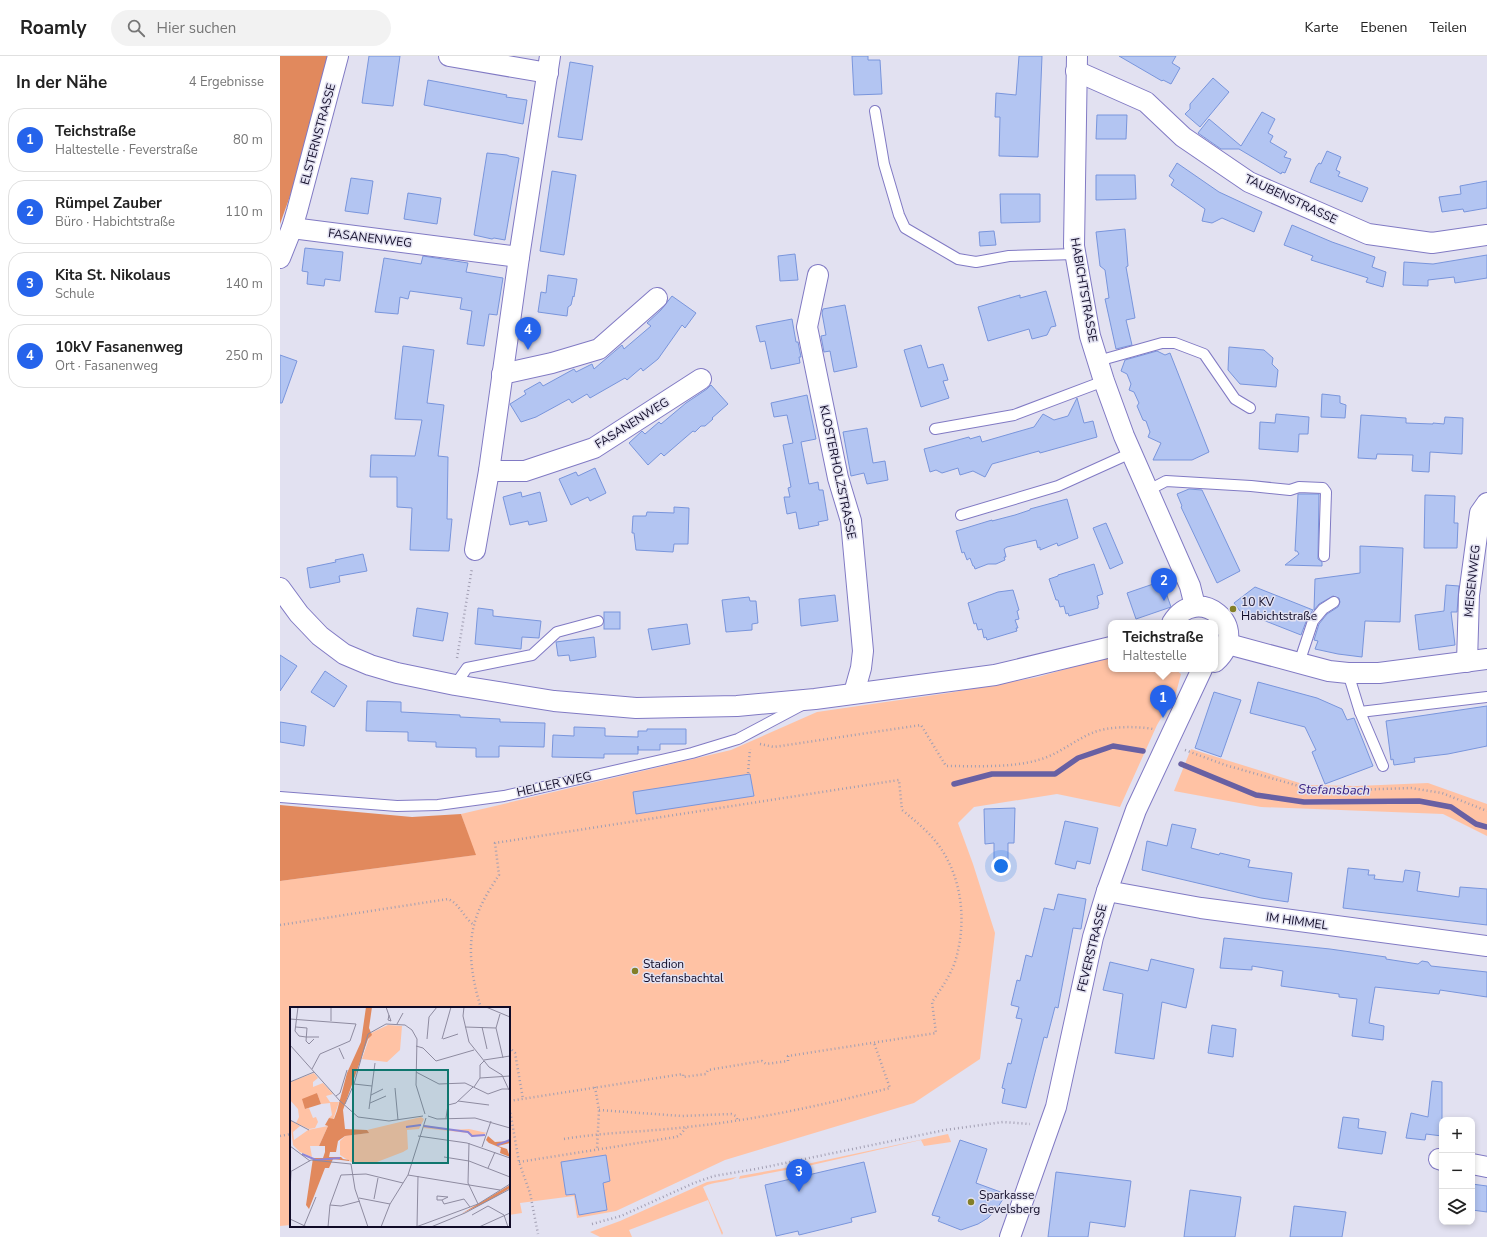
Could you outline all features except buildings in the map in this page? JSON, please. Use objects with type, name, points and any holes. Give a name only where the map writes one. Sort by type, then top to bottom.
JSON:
[{"type":"street","name":"ELSTERNSTRASSE","points":[[295,220],[338,56]]},
{"type":"street","points":[[449,56],[549,64],[519,257],[489,471],[474,550]]},
{"type":"street","name":"TAUBENSTRASSE","points":[[1076,64],[1146,102],[1183,137],[1249,182],[1368,234],[1432,243],[1487,235]]},
{"type":"street","name":"HABICHTSTRASSE","points":[[1076,64],[1074,246],[1090,336],[1104,381],[1131,453],[1190,586],[1195,606]]},
{"type":"street","name":"FASANENWEG","points":[[295,220],[519,257]]},
{"type":"street","points":[[280,258],[295,220]]},
{"type":"street","name":"KLOSTERHOLZSTRASSE","points":[[818,275],[807,327],[838,478],[851,522],[863,651],[861,668],[854,694]]},
{"type":"street","points":[[502,374],[552,363],[598,349],[657,298]]},
{"type":"street","name":"FASANENWEG","points":[[489,471],[525,471],[594,448],[701,379]]},
{"type":"street","name":"MEISENWEG","points":[[1467,662],[1469,594],[1480,513],[1487,503]]},
{"type":"street","points":[[280,588],[299,614],[320,636],[344,654],[370,665],[397,673],[455,685],[554,701],[636,708],[737,706],[815,699],[994,675],[1108,648]]},
{"type":"street","points":[[1174,620],[1178,614],[1195,606],[1211,609],[1220,615],[1226,623],[1229,634],[1228,644],[1223,654],[1218,659]]},
{"type":"street","points":[[1228,644],[1329,671],[1348,674],[1379,673],[1487,659]]},
{"type":"street","name":"FEVERSTRASSE","points":[[1010,1237],[1050,1126],[1093,937],[1107,891],[1136,810],[1201,672]]},
{"type":"street","name":"IM HIMMEL","points":[[1107,891],[1201,908],[1487,946]]},
{"type":"street","points":[[1475,1165],[1487,1167]]},
{"type":"lane","points":[[875,111],[884,164],[899,215],[905,228],[958,259],[976,262],[1009,256],[1076,254]]},
{"type":"lane","points":[[1098,361],[1162,343],[1175,343],[1204,354],[1235,399],[1250,408]]},
{"type":"lane","points":[[935,429],[1014,415],[1104,381]]},
{"type":"lane","points":[[961,515],[1058,486],[1131,453]]},
{"type":"lane","points":[[1147,491],[1166,481],[1290,490],[1299,487],[1323,488],[1326,492],[1324,556]]},
{"type":"lane","points":[[1299,663],[1313,621],[1323,609],[1334,602]]},
{"type":"lane","points":[[455,685],[467,668],[532,655],[558,632],[598,621]]},
{"type":"lane","points":[[1348,674],[1360,712],[1383,766]]},
{"type":"lane","points":[[1360,712],[1487,697]]},
{"type":"lane","name":"HELLER WEG","points":[[280,797],[396,806],[438,805],[511,794],[692,753],[738,739],[815,699]]},
{"type":"path","points":[[456,664],[471,573]]},
{"type":"path","points":[[738,739],[774,747],[921,725],[946,766],[983,766],[1022,763],[1046,758],[1093,732],[1109,727],[1143,727],[1170,738],[1224,765],[1306,788],[1324,790],[1411,788],[1442,793],[1487,811]]},
{"type":"path","points":[[748,773],[749,755],[752,742]]},
{"type":"path","points":[[481,1007],[476,993],[472,967],[474,925],[487,894],[499,875],[495,843],[898,780],[902,810],[918,822],[933,838],[943,852],[956,879],[961,906],[960,934],[954,963],[945,982],[932,1002],[936,1033],[788,1056],[788,1061],[766,1064],[762,1062],[708,1070],[706,1074],[683,1077],[683,1074],[510,1101]]},
{"type":"path","points":[[280,925],[448,898],[454,901],[467,920],[474,925]]},
{"type":"path","points":[[564,1140],[598,1134],[686,1128],[738,1121],[830,1104],[890,1088],[874,1043]]},
{"type":"path","points":[[510,1048],[515,1053],[523,1099]]},
{"type":"path","points":[[595,1087],[599,1110],[597,1149]]},
{"type":"path","points":[[599,1110],[682,1116],[731,1114],[736,1116],[738,1121]]},
{"type":"path","points":[[510,1111],[519,1162],[530,1193],[538,1234]]},
{"type":"path","points":[[592,1224],[621,1216],[694,1183],[714,1176],[756,1170],[945,1130],[1003,1122],[1050,1126]]},
{"type":"path","points":[[519,1162],[676,1137],[686,1128]]},
{"type":"path","points":[[280,1136],[290,1134]]},
{"type":"shaded area","points":[[280,56],[340,56],[280,224]]},
{"type":"shaded area","name":"Stadion Stefansbachtal","points":[[1108,657],[1108,672],[1179,672],[1181,674],[1176,693],[1157,725],[1120,807],[1057,794],[974,807],[958,823],[995,933],[980,1059],[914,1103],[725,1160],[616,1211],[577,1218],[574,1196],[520,1203],[522,1213],[510,1215],[510,1007],[290,1007],[290,1225],[280,1226],[280,881],[475,855],[461,814],[731,750],[817,712],[948,693],[1038,677]]},
{"type":"shaded area","points":[[1191,749],[1306,785],[1357,786],[1428,783],[1487,804],[1487,836],[1443,814],[1261,807],[1174,791]]},
{"type":"shaded area","points":[[280,805],[412,817],[461,814],[476,855],[280,881]]},
{"type":"shaded area","points":[[948,1134],[951,1142],[924,1146],[921,1140],[812,1165],[739,1179],[740,1176],[802,1165]]},
{"type":"shaded area","points":[[737,1177],[703,1187],[723,1233],[722,1235],[708,1200],[629,1230],[632,1237],[600,1237],[590,1232],[620,1221],[707,1182]]},
{"type":"waterway","name":"Stefansbach","points":[[954,784],[992,774],[1055,774],[1078,758],[1113,746],[1143,751]]},
{"type":"waterway","name":"Stefansbach","points":[[1181,764],[1256,795],[1304,802],[1419,801],[1451,807],[1476,824],[1487,827]]},
{"type":"place","name":"10kV Fasanenweg","points":[[528,350]]},
{"type":"place","name":"Rümpel Zauber","points":[[1164,601]]},
{"type":"place","name":"10 KV Habichtstraße","points":[[1233,609]]},
{"type":"place","name":"Teichstraße","points":[[1163,718]]},
{"type":"place","name":"Stadion Stefansbachtal","points":[[635,971]]},
{"type":"place","name":"Kita St. Nikolaus","points":[[799,1192]]},
{"type":"place","name":"Sparkasse Gevelsberg","points":[[971,1202]]}]
